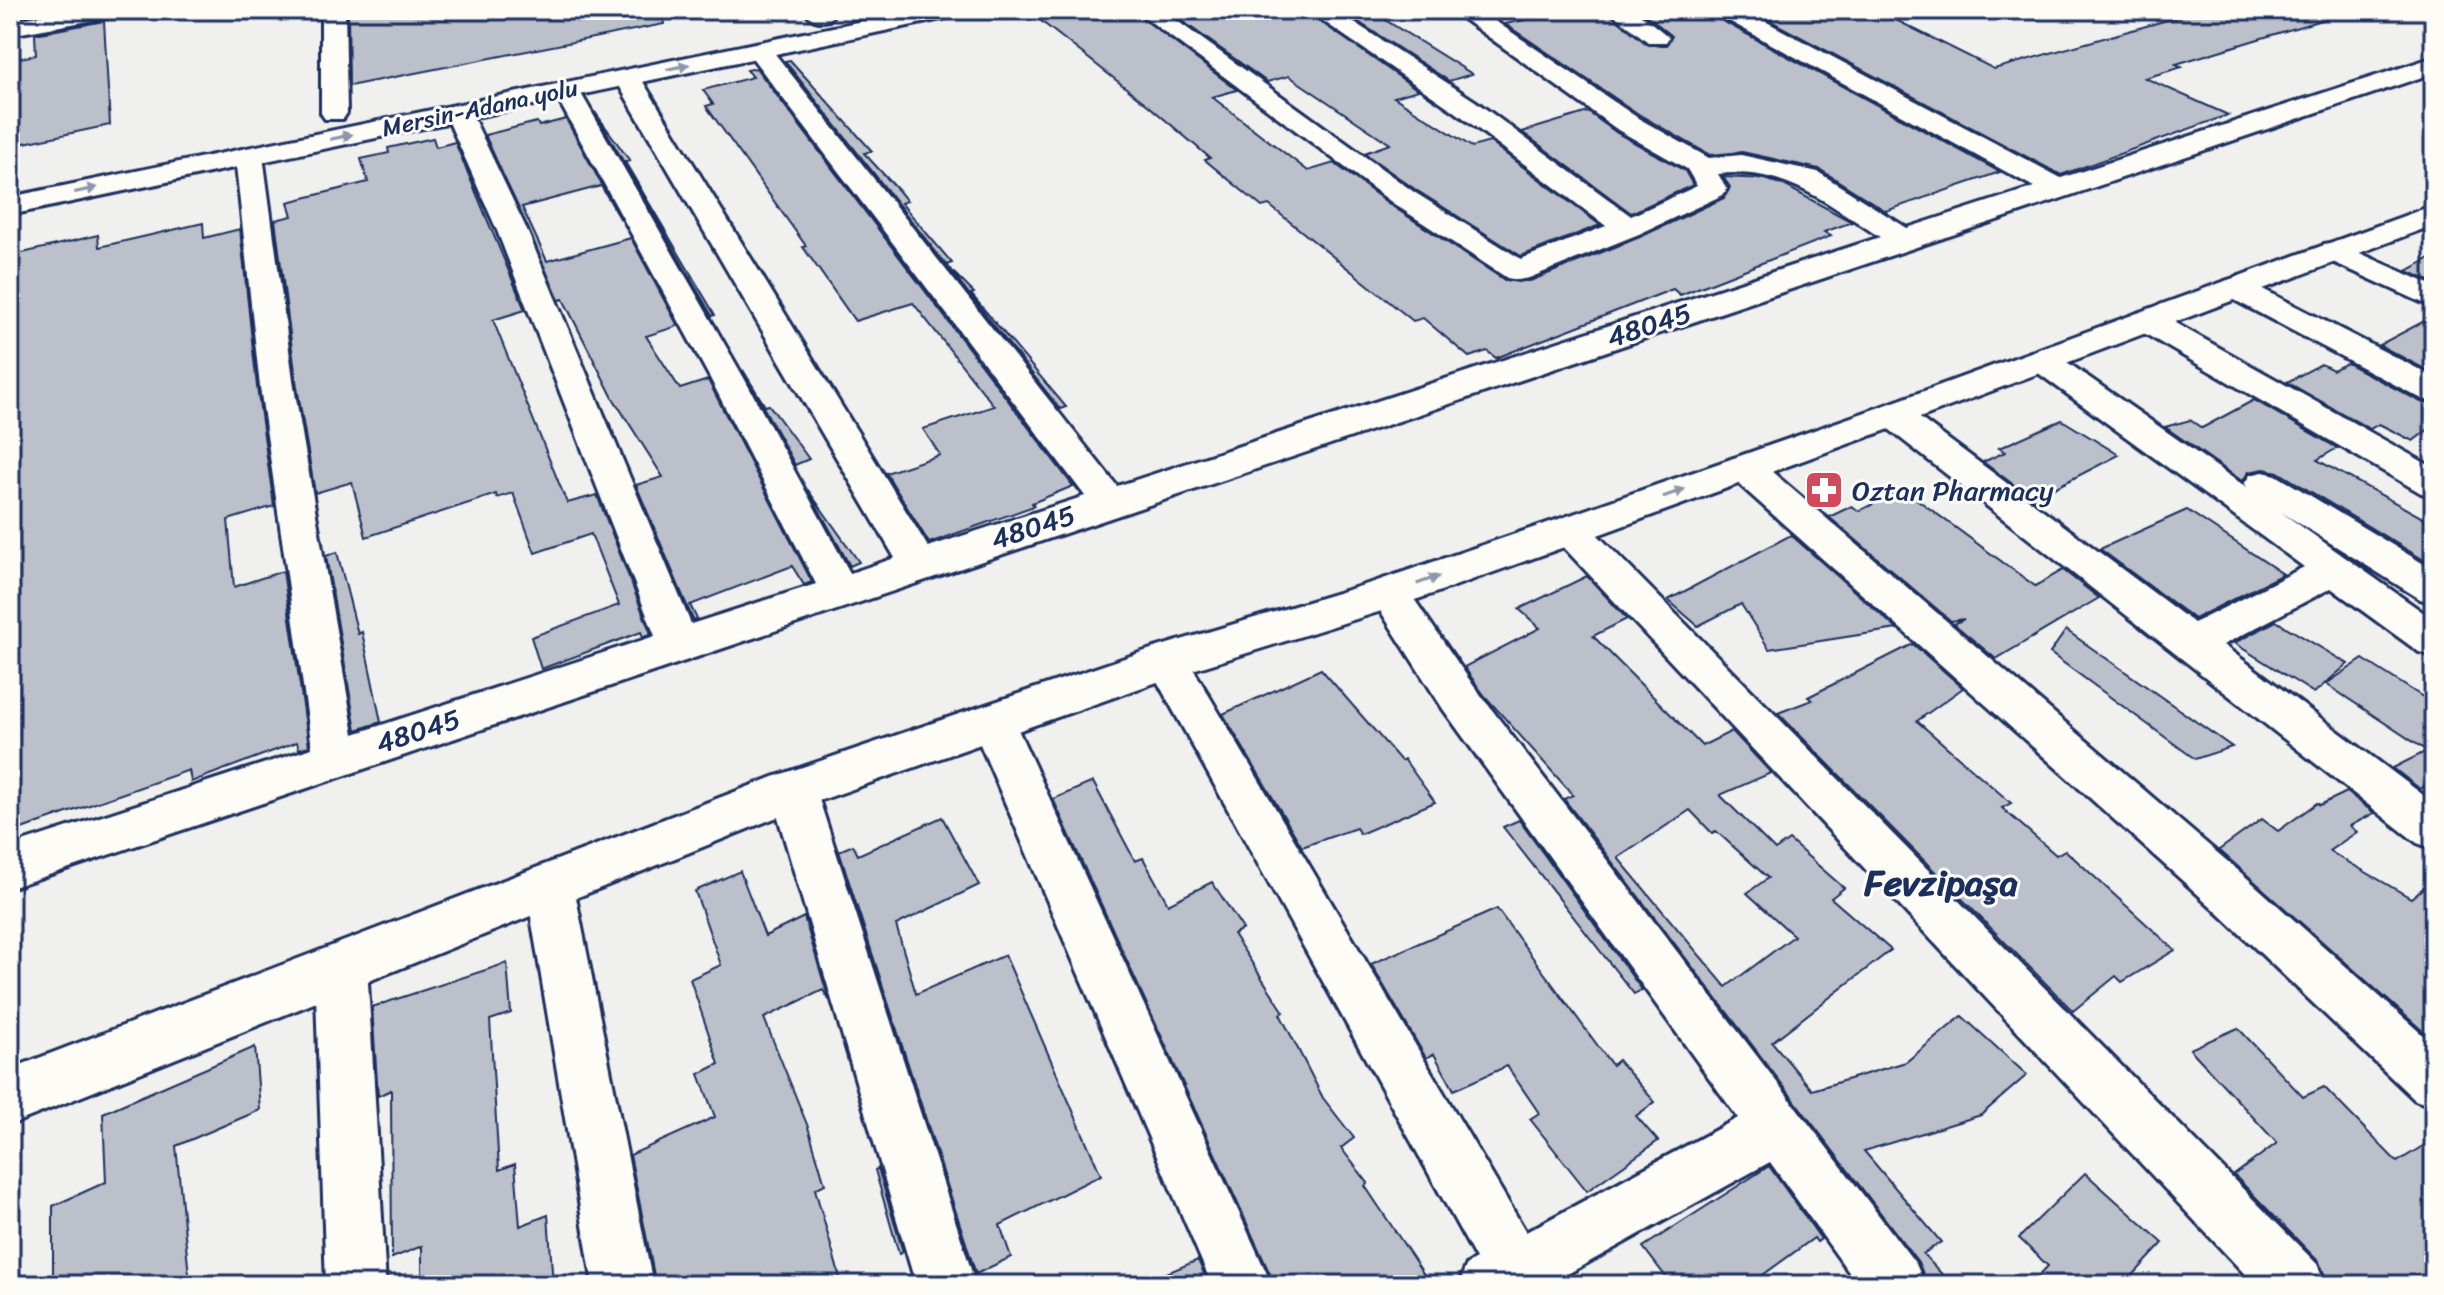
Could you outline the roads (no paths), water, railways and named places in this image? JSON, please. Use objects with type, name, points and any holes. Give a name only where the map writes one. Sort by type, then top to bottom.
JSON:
[{"type":"main road","name":"Mersin-Adana yolu","points":[[10,206],[951,10]]},
{"type":"main road","name":"Mersin-Adana yolu","points":[[25,176],[828,12]]},
{"type":"main road","points":[[10,1097],[793,790],[1167,661],[1389,593],[1570,530],[1893,415],[2430,214]]},
{"type":"main road","points":[[1167,661],[1390,564],[2019,346],[2430,214]]},
{"type":"street","points":[[10,28],[111,10]]},
{"type":"street","points":[[333,10],[334,113]]},
{"type":"street","points":[[1147,10],[1404,198],[1518,271],[1628,228],[1713,189],[1698,164]]},
{"type":"street","points":[[1319,10],[1466,107],[1628,228]]},
{"type":"street","points":[[1463,10],[1628,124],[1698,164],[1704,167],[1741,163],[1808,178],[1906,241]]},
{"type":"street","points":[[1620,10],[1657,37]]},
{"type":"street","points":[[1726,10],[2057,188]]},
{"type":"street","points":[[759,50],[1109,502]]},
{"type":"street","name":"48045","points":[[10,867],[2434,65]]},
{"type":"street","points":[[627,77],[919,565]]},
{"type":"street","points":[[566,90],[727,378],[840,591]]},
{"type":"street","points":[[458,113],[511,228],[679,645]]},
{"type":"street","points":[[249,156],[277,387],[336,758]]},
{"type":"street","points":[[2335,251],[2434,298]]},
{"type":"street","points":[[2236,288],[2434,391]]},
{"type":"street","points":[[2147,321],[2434,484]]},
{"type":"street","points":[[2042,360],[2434,641]]},
{"type":"street","points":[[1893,415],[2434,829]]},
{"type":"street","points":[[1744,468],[2230,893],[2434,1081]]},
{"type":"street","points":[[2263,484],[2434,589]]},
{"type":"street","points":[[1570,530],[2296,1285]]},
{"type":"street","points":[[2191,643],[2334,569]]},
{"type":"street","points":[[1389,593],[1458,697],[1895,1285]]},
{"type":"street","points":[[1167,661],[1509,1279],[1778,1127]]},
{"type":"street","points":[[993,723],[1242,1285]]},
{"type":"street","points":[[793,790],[946,1285]]},
{"type":"street","points":[[550,887],[623,1285]]},
{"type":"street","points":[[341,966],[356,1285]]},
{"type":"place","name":"Oztan Pharmacy","points":[[1824,490]]},
{"type":"district","name":"Fevzipaşa","points":[[1941,883]]}]
